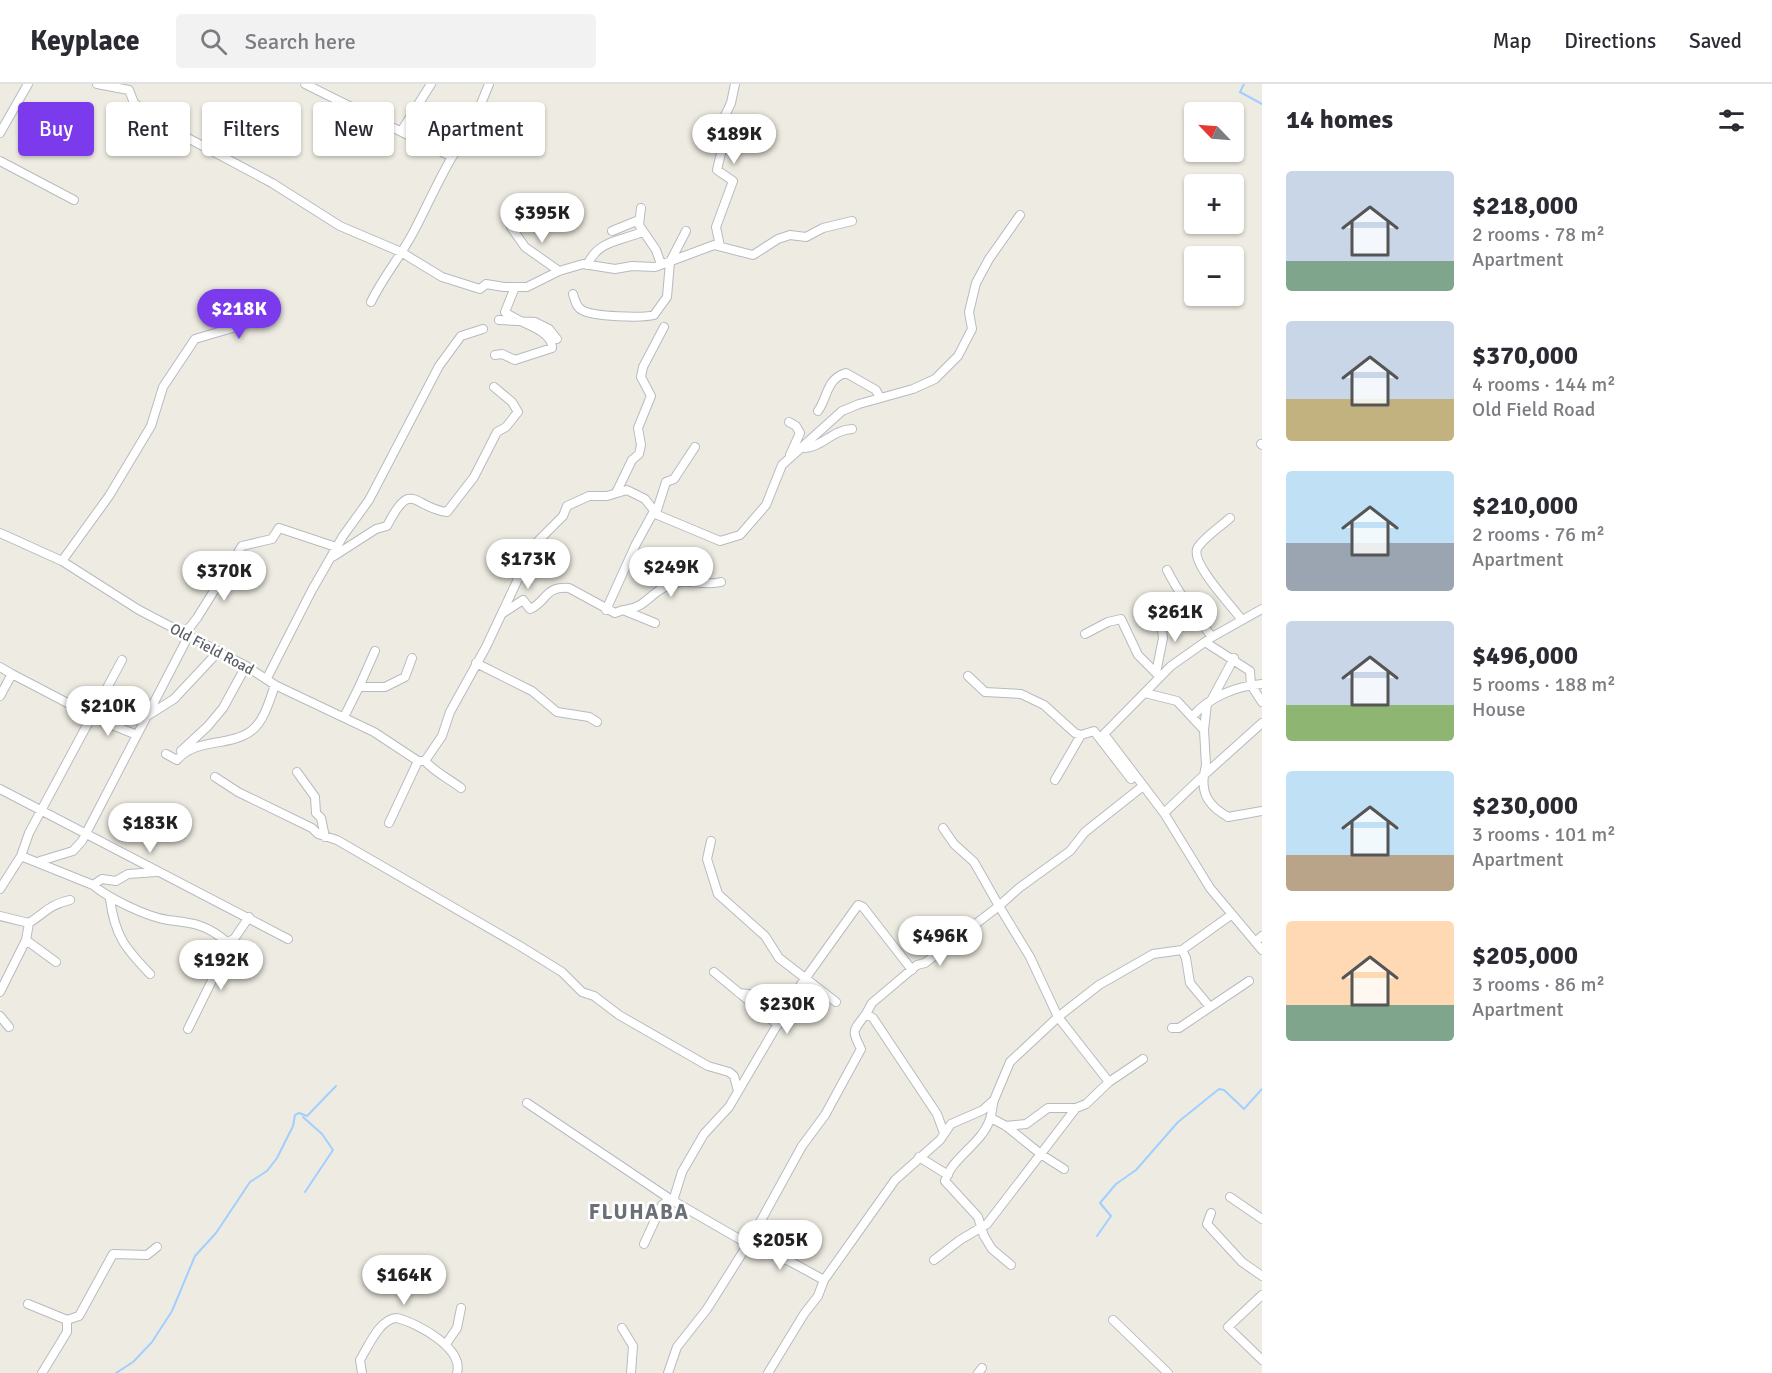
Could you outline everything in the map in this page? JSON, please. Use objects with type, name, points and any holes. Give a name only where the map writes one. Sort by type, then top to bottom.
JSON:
[{"type":"street","points":[[0,133],[28,84]]},
{"type":"street","points":[[97,84],[130,87],[134,103],[169,128],[272,183],[340,226],[402,252],[442,277],[480,289],[486,284],[527,287],[559,271],[587,265],[615,269],[632,266],[655,267],[695,250],[720,246],[753,255],[778,239],[790,235],[806,237],[823,228],[852,221]]},
{"type":"street","points":[[305,84],[342,105],[402,130],[452,157]]},
{"type":"street","points":[[402,130],[431,84]]},
{"type":"street","points":[[371,302],[382,278],[402,252],[452,157],[472,126],[489,84]]},
{"type":"street","points":[[720,246],[716,227],[732,191],[733,181],[717,170],[722,149],[713,141],[731,103],[735,84]]},
{"type":"street","points":[[0,160],[74,200]]},
{"type":"street","points":[[641,208],[639,220],[642,232],[656,250],[661,264]]},
{"type":"street","points":[[789,457],[803,448],[842,411],[913,389],[934,379],[958,356],[972,329],[969,312],[976,283],[989,259],[1020,215]]},
{"type":"street","points":[[612,231],[639,220]]},
{"type":"street","points":[[511,226],[525,247],[559,271]]},
{"type":"street","points":[[573,294],[576,303],[583,311],[620,316],[654,315],[667,297],[670,262],[686,231]]},
{"type":"street","points":[[587,265],[598,247],[642,232]]},
{"type":"street","points":[[515,287],[505,312],[515,319],[545,326],[557,339]]},
{"type":"street","points":[[62,561],[109,496],[151,426],[163,387],[195,339],[273,316]]},
{"type":"street","points":[[495,355],[502,354],[515,360],[552,348],[553,344],[546,334],[532,328],[525,321],[499,320]]},
{"type":"street","points":[[617,491],[632,460],[639,454],[641,445],[638,428],[651,396],[641,377],[643,367],[664,327]]},
{"type":"street","points":[[267,678],[336,547],[369,500],[439,366],[461,336],[483,329]]},
{"type":"street","points":[[818,411],[831,382],[838,375],[846,373],[876,390],[880,398]]},
{"type":"street","points":[[331,559],[338,552],[376,529],[387,526],[402,501],[416,498],[441,512],[447,512],[453,507],[474,477],[497,432],[506,427],[518,412],[512,402],[494,387]]},
{"type":"street","points":[[389,823],[422,761],[442,736],[450,712],[503,613],[534,545],[563,516],[567,506],[588,496],[607,496],[617,491],[627,490],[637,494],[656,513],[720,541],[740,535],[766,504],[782,465],[789,457],[800,434],[796,426],[789,422]]},
{"type":"street","points":[[803,448],[824,442],[840,429],[852,429]]},
{"type":"street","points":[[606,610],[636,544],[656,513],[666,482],[674,479],[694,447]]},
{"type":"street","points":[[1230,519],[1198,547],[1196,556],[1201,568],[1242,620]]},
{"type":"street","points":[[40,861],[73,851],[86,835],[147,716],[185,633],[197,618],[242,546],[272,539],[279,528],[336,547]]},
{"type":"street","name":"Old Field Road","points":[[0,533],[62,561],[122,601],[219,651],[267,678],[275,685],[374,732],[461,788]]},
{"type":"street","points":[[1167,570],[1178,593],[1190,605],[1208,640],[1250,671],[1251,685],[1262,702]]},
{"type":"street","points":[[503,613],[520,600],[523,600],[530,609],[535,607],[549,591],[562,587],[569,588],[615,613],[638,608],[657,590],[669,585],[687,580],[708,584],[720,582]]},
{"type":"street","points":[[1141,788],[1104,734],[1145,693],[1158,675],[1208,640],[1262,609]]},
{"type":"street","points":[[623,610],[655,623]]},
{"type":"street","points":[[1158,675],[1163,638],[1160,616]]},
{"type":"street","points":[[1085,634],[1101,625],[1121,619],[1124,621],[1132,647],[1158,675]]},
{"type":"street","points":[[147,716],[174,699],[219,651]]},
{"type":"street","points":[[344,717],[375,651]]},
{"type":"street","points":[[360,687],[385,687],[405,677],[405,670],[412,658]]},
{"type":"street","points":[[1234,658],[1210,701],[1204,730],[1206,765],[1204,790],[1208,804],[1228,818],[1262,811]]},
{"type":"street","points":[[1,886],[21,855],[29,833],[122,660]]},
{"type":"street","points":[[476,663],[532,692],[557,712],[589,717],[597,722]]},
{"type":"street","points":[[177,760],[182,749],[208,726],[223,708],[246,666]]},
{"type":"street","points":[[0,667],[91,715],[137,735]]},
{"type":"street","points":[[0,696],[12,674]]},
{"type":"street","points":[[968,676],[985,692],[1021,694],[1044,705],[1068,730],[1081,735],[1094,731],[1164,813],[1210,888],[1262,950]]},
{"type":"street","points":[[1192,717],[1210,701],[1251,685],[1262,684]]},
{"type":"street","points":[[177,760],[184,751],[242,736],[253,730],[264,713],[275,685]]},
{"type":"street","points":[[1145,693],[1172,698],[1204,730]]},
{"type":"street","points":[[1164,813],[1262,723]]},
{"type":"street","points":[[1054,780],[1081,735]]},
{"type":"street","points":[[166,754],[177,760]]},
{"type":"street","points":[[297,772],[315,797],[316,813],[321,819],[324,837]]},
{"type":"street","points":[[215,777],[238,792],[324,837],[337,840],[471,916],[562,972],[582,992],[594,996],[619,1015],[708,1066],[729,1072],[734,1076],[738,1091]]},
{"type":"street","points":[[669,1373],[678,1347],[713,1299],[748,1244],[802,1146],[825,1116],[861,1049],[854,1038],[853,1030],[872,1003],[912,970],[1070,851],[1085,832],[1141,788]]},
{"type":"street","points":[[0,789],[40,812],[249,917],[288,939]]},
{"type":"street","points":[[943,828],[954,844],[974,862],[1030,957],[1058,1017],[1109,1082]]},
{"type":"street","points":[[711,841],[707,859],[718,894],[765,936],[774,953],[836,1002]]},
{"type":"street","points":[[21,855],[93,885],[110,899],[167,920],[180,920],[201,925],[231,942]]},
{"type":"street","points":[[93,885],[102,879],[116,881],[128,874],[158,872]]},
{"type":"street","points":[[110,899],[113,925],[126,951],[150,974]]},
{"type":"street","points":[[0,916],[29,923],[42,915],[47,907],[70,900]]},
{"type":"street","points":[[644,1244],[658,1212],[671,1200],[695,1148],[704,1134],[729,1107],[806,980],[842,926],[861,905],[912,970]]},
{"type":"street","points":[[1011,1265],[987,1242],[978,1217],[945,1182],[991,1118],[994,1100],[1010,1062],[1058,1017],[1092,990],[1153,954],[1182,950],[1231,915]]},
{"type":"street","points":[[188,1029],[231,942],[249,917]]},
{"type":"street","points":[[0,992],[26,940],[29,923]]},
{"type":"street","points":[[1255,942],[1262,936]]},
{"type":"street","points":[[26,940],[56,962]]},
{"type":"street","points":[[1182,950],[1186,958],[1190,983],[1210,1007]]},
{"type":"street","points":[[714,972],[778,1024]]},
{"type":"street","points":[[1172,1028],[1179,1028],[1249,981]]},
{"type":"street","points":[[739,993],[766,996]]},
{"type":"street","points":[[866,1014],[873,1018],[928,1100],[944,1133]]},
{"type":"street","points":[[0,1016],[9,1028]]},
{"type":"street","points":[[1006,1126],[1026,1124],[1048,1108],[1076,1108],[1086,1104],[1109,1082],[1143,1059]]},
{"type":"street","points":[[768,1373],[804,1314],[818,1296],[824,1280],[895,1180],[951,1124],[983,1110],[994,1100]]},
{"type":"street","points":[[526,1104],[671,1200],[748,1244],[791,1262],[824,1280]]},
{"type":"street","points":[[934,1260],[960,1240],[982,1228],[1042,1155],[1076,1108]]},
{"type":"street","points":[[991,1118],[1006,1126],[1042,1155],[1064,1168]]},
{"type":"street","points":[[919,1157],[948,1175]]},
{"type":"street","points":[[1230,1197],[1262,1219]]},
{"type":"street","points":[[1211,1213],[1207,1224],[1242,1262],[1262,1276]]},
{"type":"street","points":[[28,1304],[67,1320],[80,1316],[113,1254],[147,1255],[157,1247]]},
{"type":"street","points":[[1262,1295],[1228,1328],[1262,1360]]},
{"type":"street","points":[[446,1344],[457,1328],[461,1308]]},
{"type":"street","points":[[362,1373],[360,1360],[382,1326],[392,1318],[403,1319],[446,1344],[457,1363],[457,1373]]},
{"type":"street","points":[[42,1373],[68,1332],[67,1320]]},
{"type":"street","points":[[1113,1320],[1168,1373]]},
{"type":"street","points":[[622,1328],[633,1346],[631,1373]]},
{"type":"waterway","points":[[1244,84],[1240,92],[1262,104]]},
{"type":"waterway","points":[[116,1373],[133,1362],[152,1342],[172,1311],[195,1256],[216,1233],[250,1182],[267,1171],[277,1158],[293,1126],[295,1115],[299,1113],[307,1116],[336,1086]]},
{"type":"waterway","points":[[1097,1236],[1111,1216],[1100,1203],[1116,1184],[1136,1170],[1178,1122],[1219,1089],[1224,1090],[1244,1109],[1262,1089]]},
{"type":"waterway","points":[[303,1117],[322,1134],[333,1150],[305,1192]]},
{"type":"district","name":"FLUHABA","points":[[639,1212]]}]
